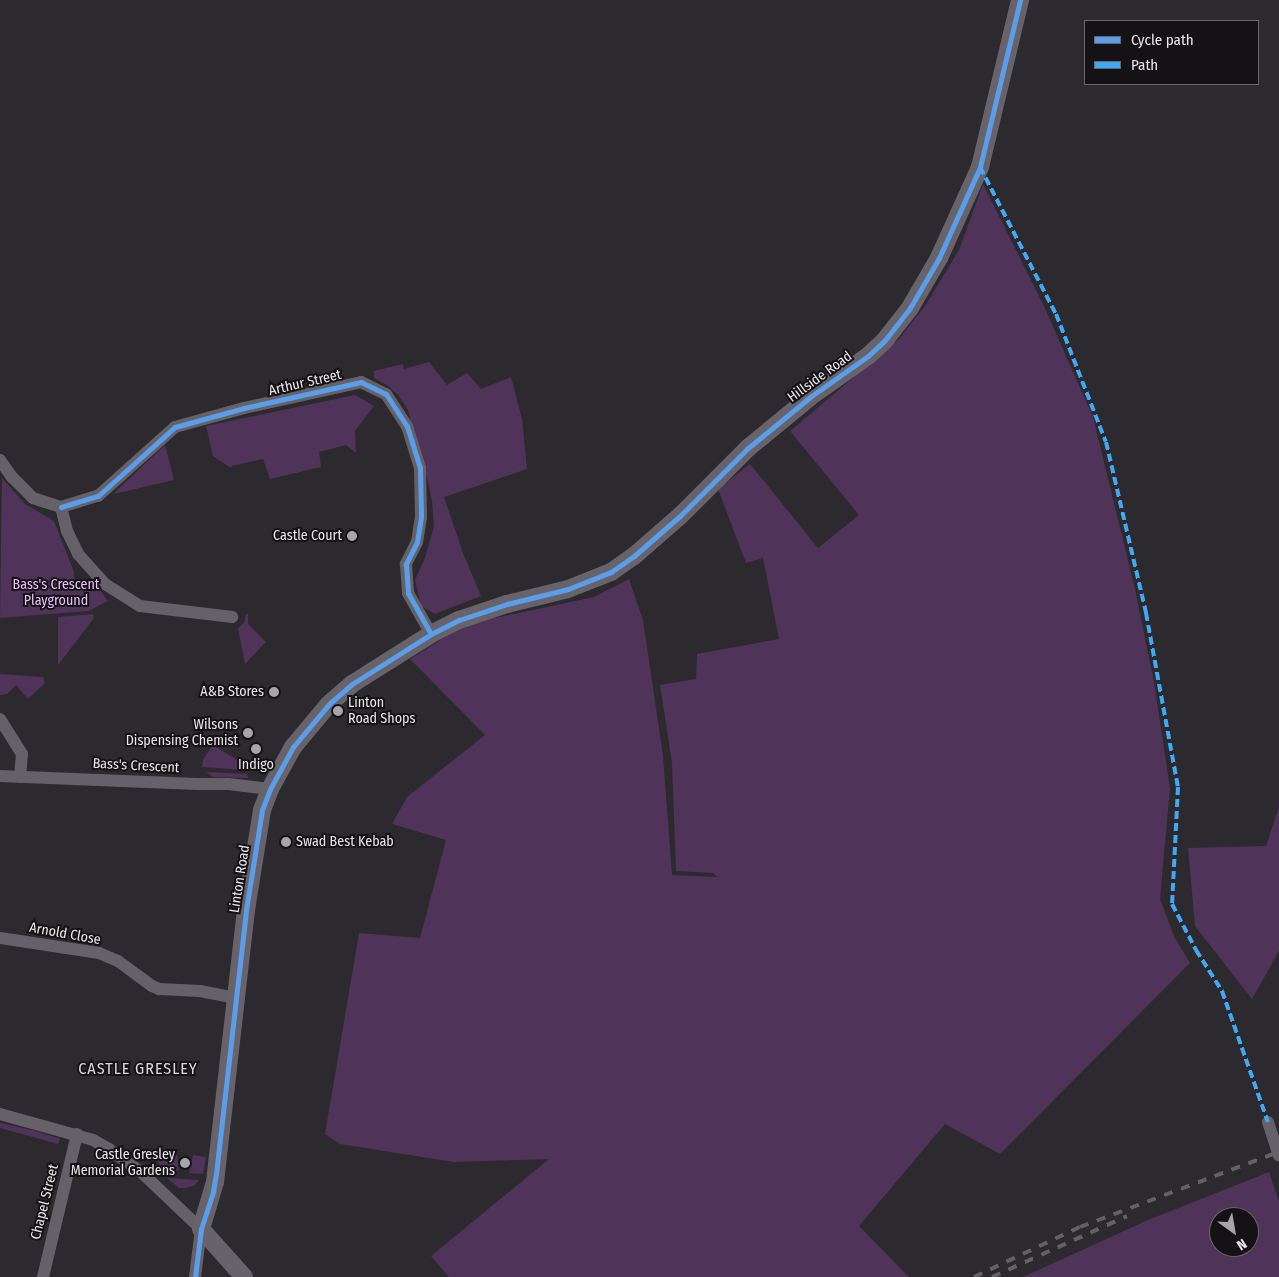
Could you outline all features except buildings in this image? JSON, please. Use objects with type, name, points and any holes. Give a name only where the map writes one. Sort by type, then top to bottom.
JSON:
[{"type":"street","name":"Hillside Road","points":[[459,620],[506,604],[568,590],[611,572],[658,537],[748,448],[810,397],[868,356],[885,340],[910,308],[939,258],[980,168],[1020,0]]},
{"type":"street","name":"Arthur Street","points":[[61,507],[98,496],[175,427],[244,408],[360,382],[386,394],[407,426],[420,468],[421,517],[417,542],[406,564],[408,593],[432,634]]},
{"type":"street","points":[[0,460],[12,477],[33,498],[61,507],[67,531],[78,554],[105,584],[140,606],[232,617]]},
{"type":"street","name":"Linton Road","points":[[201,1229],[215,1182],[235,998],[262,810],[270,789],[293,747],[329,704],[352,684],[432,634],[459,620]]},
{"type":"street","points":[[0,719],[22,754],[20,777]]},
{"type":"street","name":"Bass's Crescent","points":[[0,776],[228,784],[270,789]]},
{"type":"street","name":"Arnold Close","points":[[0,938],[99,953],[118,961],[159,989],[200,991],[235,998]]},
{"type":"street","points":[[0,1114],[76,1134],[109,1149],[126,1161],[201,1229],[244,1277]]},
{"type":"street","points":[[1268,1122],[1279,1155]]},
{"type":"street","name":"Chapel Street","points":[[43,1277],[76,1134]]},
{"type":"street","points":[[195,1277],[201,1229]]},
{"type":"green space","points":[[983,184],[1043,304],[1093,417],[1135,589],[1154,682],[1170,788],[1160,899],[1174,936],[1190,963],[1000,1154],[945,1124],[859,1226],[909,1277],[449,1277],[431,1256],[549,1159],[454,1162],[340,1144],[325,1134],[359,933],[420,938],[446,840],[392,824],[407,797],[485,735],[410,659],[466,624],[594,597],[629,579],[643,620],[663,756],[672,875],[717,877],[713,873],[676,871],[672,763],[660,685],[696,679],[697,654],[779,639],[763,558],[746,563],[718,489],[750,464],[818,548],[859,515],[790,431],[899,339],[925,306],[959,250]]},
{"type":"green space","points":[[429,362],[447,385],[467,373],[481,389],[511,377],[522,419],[527,469],[444,497],[463,553],[481,596],[435,614],[421,606],[415,580],[425,558],[434,526],[432,501],[421,450],[418,451],[408,410],[399,396],[387,385],[374,378],[374,371],[403,364],[404,369]]},
{"type":"green space","points":[[355,395],[374,406],[355,431],[356,453],[346,445],[319,452],[321,467],[270,479],[263,459],[232,466],[231,468],[213,456],[206,426]]},
{"type":"green space","points":[[165,445],[174,480],[114,494],[116,491]]},
{"type":"green space","name":"Bass's Crescent Playground","points":[[2,478],[25,504],[54,521],[74,572],[74,584],[97,587],[108,601],[88,611],[0,618]]},
{"type":"green space","points":[[93,614],[94,618],[58,665],[58,617]]},
{"type":"green space","points":[[246,614],[248,614],[248,624],[266,642],[245,664],[238,628],[244,623]]},
{"type":"green space","points":[[0,674],[43,677],[45,683],[28,699],[16,685],[7,694],[0,695]]},
{"type":"green space","points":[[213,745],[245,765],[244,770],[202,767],[203,760]]},
{"type":"green space","points":[[206,772],[247,774],[248,778],[213,777]]},
{"type":"green space","points":[[1279,807],[1279,951],[1252,999],[1195,926],[1188,848],[1266,846]]},
{"type":"green space","points":[[0,1123],[36,1131],[60,1139],[58,1144],[0,1128]]},
{"type":"green space","points":[[177,1155],[179,1170],[162,1172],[158,1161]]},
{"type":"green space","points":[[193,1155],[206,1157],[203,1174],[189,1173]]},
{"type":"green space","points":[[1269,1172],[1279,1201],[1279,1277],[1023,1277],[1148,1220]]},
{"type":"green space","points":[[167,1178],[199,1180],[195,1185],[179,1188]]},
{"type":"railway","points":[[974,1277],[1080,1227],[1279,1152]]},
{"type":"railway","points":[[992,1277],[1127,1216]]},
{"type":"marked path","points":[[980,167],[1056,314],[1106,442],[1146,613],[1178,787],[1172,904],[1196,950],[1222,991],[1268,1122]]},
{"type":"cycle path","points":[[195,1277],[201,1229],[213,1191],[216,1174],[246,910],[262,810],[270,789],[293,747],[329,704],[352,684],[431,634],[459,620],[507,604],[568,589],[611,572],[634,556],[681,515],[748,448],[810,397],[868,356],[885,340],[910,308],[939,258],[980,167],[1020,0]]},
{"type":"cycle path","points":[[61,507],[98,496],[175,427],[244,408],[361,382],[386,394],[407,426],[420,468],[421,517],[417,542],[406,564],[408,593],[431,634]]},
{"type":"place","name":"Castle Court","points":[[352,536]]},
{"type":"place","name":"A&B Stores","points":[[274,692]]},
{"type":"place","name":"Linton Road Shops","points":[[338,711]]},
{"type":"place","name":"Wilsons Dispensing Chemist","points":[[248,733]]},
{"type":"place","name":"Indigo","points":[[256,749]]},
{"type":"place","name":"Swad Best Kebab","points":[[286,842]]},
{"type":"place","name":"Castle Gresley Memorial Gardens","points":[[185,1163]]},
{"type":"district","name":"CASTLE GRESLEY","points":[[138,1069]]}]
